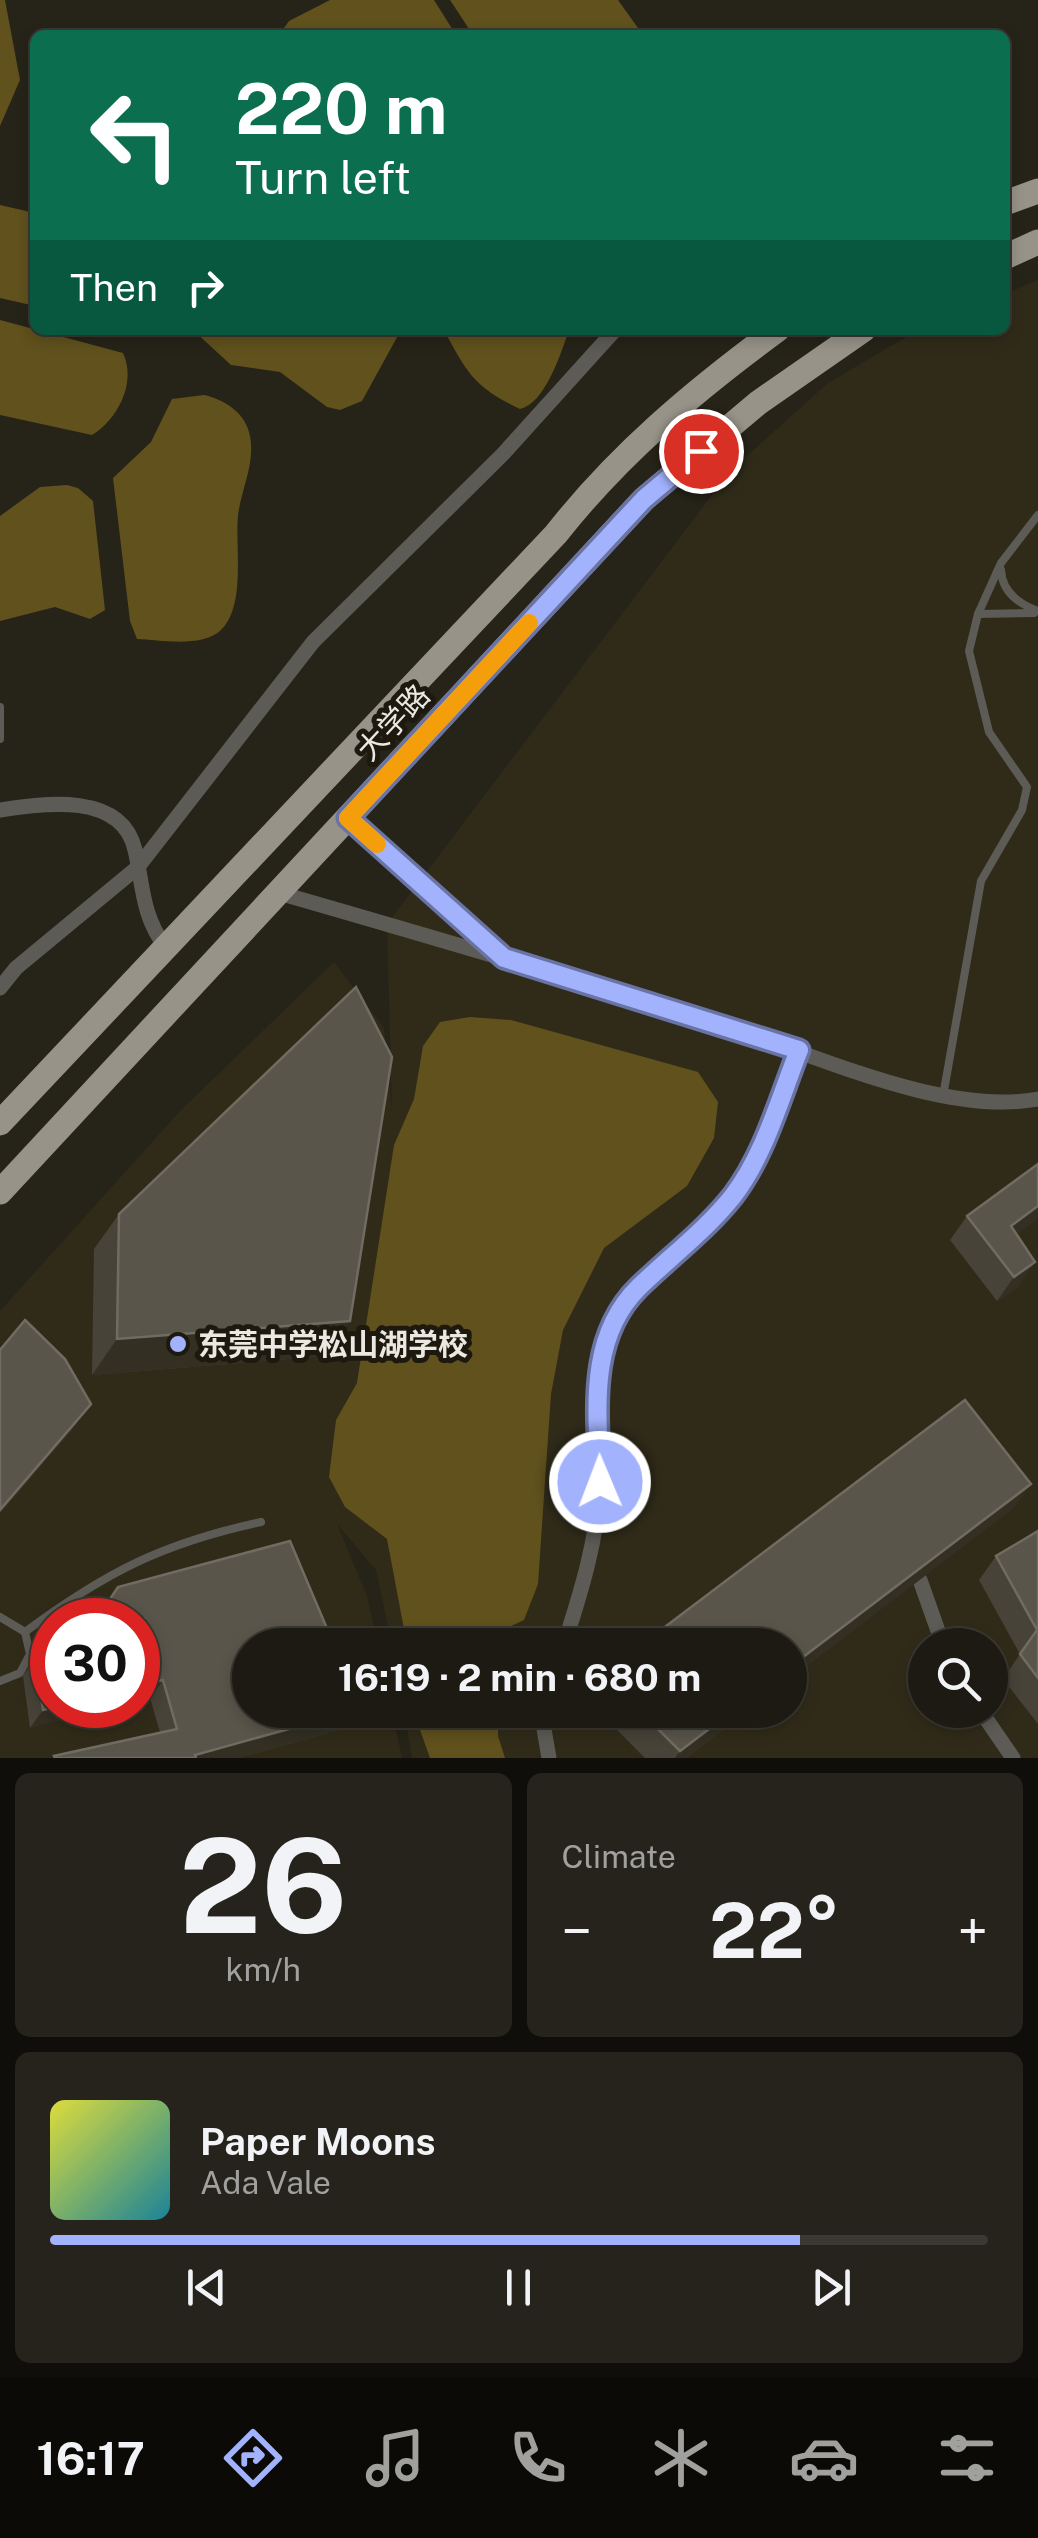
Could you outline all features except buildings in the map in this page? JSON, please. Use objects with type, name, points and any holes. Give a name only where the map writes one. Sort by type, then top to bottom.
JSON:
[{"type":"main road","points":[[1010,202],[1038,192]]},
{"type":"main road","points":[[1010,255],[1038,242]]},
{"type":"main road","name":"大学路","points":[[0,1124],[556,534],[603,475],[700,387],[769,335]]},
{"type":"main road","name":"大学路","points":[[0,1192],[644,499],[758,403],[856,335]]},
{"type":"street","points":[[0,988],[16,968],[138,867],[313,642],[503,454],[610,335]]},
{"type":"street","points":[[0,810],[65,805],[110,815],[130,833],[145,912],[165,946]]},
{"type":"street","points":[[348,818],[504,958]]},
{"type":"street","points":[[279,893],[504,958],[943,1096],[1012,1104],[1038,1099]]},
{"type":"street","points":[[569,1628],[594,1538],[600,1482],[598,1369],[608,1332],[634,1291],[733,1196],[758,1154],[799,1050]]},
{"type":"street","points":[[920,1580],[936,1628]]},
{"type":"street","points":[[544,1728],[549,1758]]},
{"type":"street","points":[[992,1728],[1013,1758]]},
{"type":"lane","points":[[943,1096],[981,880],[1022,810],[1027,787],[989,732],[970,651],[978,614],[1001,563],[1038,515]]},
{"type":"lane","points":[[1001,563],[1006,589],[1020,604],[1038,612]]},
{"type":"lane","points":[[978,614],[1038,612]]},
{"type":"lane","points":[[0,707],[0,739]]},
{"type":"lane","points":[[26,1632],[114,1572],[154,1553],[193,1536],[261,1522]]},
{"type":"lane","points":[[0,1617],[26,1632],[30,1654],[20,1673],[0,1681]]},
{"type":"shaded area","points":[[0,0],[5,0],[20,80],[0,126]]},
{"type":"shaded area","points":[[330,0],[434,0],[453,30],[283,30],[289,21]]},
{"type":"shaded area","points":[[450,0],[618,0],[639,30],[470,30]]},
{"type":"shaded area","points":[[0,205],[30,212],[30,305],[0,298]]},
{"type":"shaded area","points":[[1038,280],[1038,1758],[412,1758],[407,1728],[807,1728],[807,1628],[388,1628],[376,1570],[337,1524],[367,1596],[374,1628],[232,1628],[232,1728],[396,1728],[402,1758],[0,1758],[0,1311],[181,1110],[334,962],[384,1028],[392,1113],[387,924],[731,470],[828,383],[910,335],[1010,335],[1010,292]]},
{"type":"shaded area","points":[[0,320],[30,328],[30,335],[56,335],[123,353],[128,376],[122,400],[109,420],[92,435],[0,415]]},
{"type":"shaded area","points":[[198,335],[398,335],[362,401],[340,410],[327,407],[280,372],[231,365]]},
{"type":"shaded area","points":[[447,335],[567,335],[544,388],[520,409],[482,386]]},
{"type":"shaded area","points":[[204,395],[238,413],[251,443],[238,516],[234,607],[229,620],[213,636],[181,642],[137,639],[130,621],[113,478],[151,442],[172,399]]},
{"type":"shaded area","points":[[40,487],[78,488],[93,501],[105,610],[90,619],[55,607],[0,621],[0,516]]},
{"type":"shaded area","points":[[470,1017],[511,1020],[698,1072],[718,1102],[714,1138],[687,1186],[604,1248],[563,1330],[551,1394],[538,1584],[524,1620],[507,1628],[404,1628],[387,1539],[345,1507],[329,1477],[336,1420],[357,1383],[394,1145],[414,1099],[423,1046],[440,1022]]},
{"type":"shaded area","points":[[419,1728],[498,1728],[505,1758],[430,1758]]},
{"type":"slow traffic","points":[[377,844],[348,818],[529,623]]},
{"type":"place","name":"东莞中学松山湖学校","points":[[178,1344]]},
{"type":"route","points":[[600,1482],[598,1369],[608,1332],[634,1291],[733,1196],[758,1154],[799,1050],[504,958],[348,818],[644,499],[701,451]]}]
